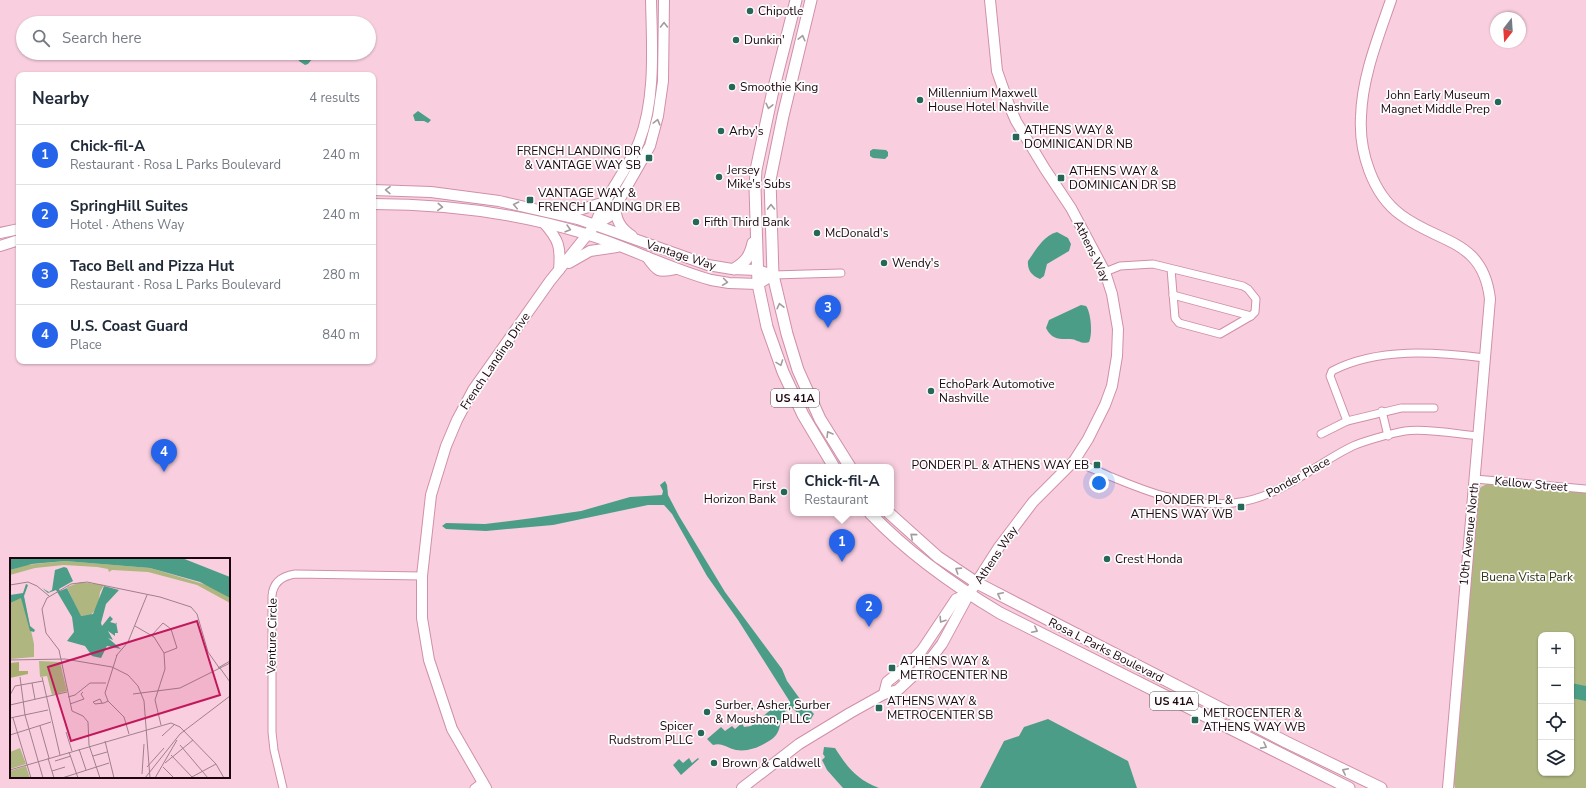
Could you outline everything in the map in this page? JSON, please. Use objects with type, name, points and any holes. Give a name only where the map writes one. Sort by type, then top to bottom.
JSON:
[{"type":"main road","name":"US 41A","points":[[796,0],[772,95],[756,170],[758,284],[767,326],[783,372],[802,415],[832,464]]},
{"type":"main road","name":"US 41A","points":[[811,0],[782,118],[770,180],[773,276],[786,334],[798,370],[820,419],[848,464]]},
{"type":"main road","points":[[782,118],[785,79],[791,50],[787,38]]},
{"type":"main road","points":[[734,269],[747,261],[751,252],[756,231]]},
{"type":"main road","name":"Rosa L Parks Boulevard","points":[[873,516],[920,558],[969,594],[1000,613],[1349,788]]},
{"type":"main road","name":"Rosa L Parks Boulevard","points":[[892,516],[938,557],[977,583],[1272,735],[1381,788]]},
{"type":"street","name":"French Landing Drive","points":[[595,225],[605,202],[639,141],[652,80],[651,0]]},
{"type":"street","name":"French Landing Drive","points":[[481,786],[452,729],[429,660],[422,618],[422,576],[431,495],[446,446],[457,420],[473,390],[559,270],[587,234],[595,225],[610,216],[650,146],[658,116],[664,81],[664,0]]},
{"type":"street","name":"Athens Way","points":[[742,788],[799,744],[850,712],[884,694],[898,690],[929,662],[942,644],[969,594],[999,547],[1033,502],[1074,461],[1088,439],[1106,405],[1115,369],[1118,329],[1112,294],[1106,272],[1070,208],[1016,121],[997,71],[990,0]]},
{"type":"street","name":"10th Avenue North","points":[[1390,0],[1362,95],[1361,130],[1369,169],[1390,206],[1414,223],[1467,250],[1479,265],[1486,281],[1490,299],[1475,479],[1463,592],[1448,788]]},
{"type":"street","points":[[639,141],[650,146]]},
{"type":"street","name":"Vantage Way","points":[[376,190],[431,192],[472,196],[557,214],[595,225],[708,265],[734,269],[757,270],[773,276]]},
{"type":"street","points":[[557,214],[572,212],[605,202]]},
{"type":"street","name":"Vantage Way","points":[[376,204],[464,209],[543,222],[587,234],[676,269],[711,280],[729,283],[758,284]]},
{"type":"street","points":[[616,206],[616,218],[623,230],[642,242]]},
{"type":"street","points":[[543,222],[554,233],[559,244],[559,270]]},
{"type":"street","points":[[0,234],[16,230]]},
{"type":"street","points":[[0,246],[16,241]]},
{"type":"street","points":[[559,270],[590,251],[621,247]]},
{"type":"street","points":[[1106,272],[1120,266],[1153,264],[1243,286],[1256,299],[1254,312],[1251,316],[1220,334],[1179,323],[1175,318],[1171,269]]},
{"type":"street","points":[[758,284],[773,276],[842,273]]},
{"type":"street","points":[[1173,295],[1251,316]]},
{"type":"street","points":[[1347,421],[1330,376],[1332,371],[1337,368],[1373,358],[1416,353],[1445,353],[1485,358]]},
{"type":"street","points":[[1321,434],[1347,421],[1382,411],[1401,408],[1434,408]]},
{"type":"street","points":[[1382,411],[1388,436]]},
{"type":"street","name":"Ponder Place","points":[[1074,461],[1149,493],[1190,502],[1232,504],[1254,500],[1271,494],[1354,446],[1405,431],[1478,436]]},
{"type":"street","name":"Kellow Street","points":[[1475,479],[1586,489]]},
{"type":"street","name":"Venture Circle","points":[[283,788],[274,750],[272,732],[272,596],[274,586],[284,577],[295,574],[422,576]]},
{"type":"green space","name":"Buena Vista Park","points":[[1487,484],[1586,492],[1586,788],[1455,788],[1453,780],[1477,493],[1481,487]]},
{"type":"shaded area","points":[[299,60],[311,60],[305,65]]},
{"type":"shaded area","points":[[418,111],[431,120],[428,123],[424,121],[415,121],[413,115]]},
{"type":"shaded area","points":[[873,149],[886,150],[888,152],[888,156],[885,159],[873,158],[870,156],[870,151]]},
{"type":"shaded area","points":[[1057,232],[1068,238],[1071,244],[1069,251],[1047,264],[1044,276],[1040,279],[1031,272],[1028,267],[1028,261],[1044,240]]},
{"type":"shaded area","points":[[1081,305],[1086,306],[1089,313],[1091,329],[1089,342],[1084,343],[1072,339],[1059,339],[1053,337],[1048,332],[1046,328],[1049,320]]},
{"type":"shaded area","points":[[665,481],[668,495],[679,516],[725,592],[782,669],[787,681],[800,699],[814,714],[811,719],[806,721],[792,708],[786,711],[781,718],[780,727],[775,737],[758,747],[745,750],[736,750],[722,745],[713,745],[707,739],[721,727],[725,731],[732,726],[735,729],[742,723],[744,727],[751,726],[773,708],[781,710],[790,702],[738,620],[707,576],[672,514],[664,505],[648,505],[553,525],[486,531],[446,529],[442,526],[446,523],[485,524],[533,518],[581,511],[630,497],[662,495],[663,491],[660,485]]},
{"type":"shaded area","points":[[1574,684],[1586,686],[1586,701],[1574,699]]},
{"type":"shaded area","points":[[1048,719],[1128,761],[1137,788],[980,788],[1004,741],[1019,736],[1024,727]]},
{"type":"shaded area","points":[[824,747],[835,748],[858,777],[879,788],[843,788],[827,770],[822,760],[825,757],[823,754]]},
{"type":"shaded area","points":[[689,758],[692,763],[698,758],[699,759],[681,775],[673,765],[679,759],[683,763]]},
{"type":"place","name":"Chipotle","points":[[750,11]]},
{"type":"place","name":"Dunkin'","points":[[736,40]]},
{"type":"place","name":"Smoothie King","points":[[732,87]]},
{"type":"place","name":"Millennium Maxwell House Hotel Nashville","points":[[920,100]]},
{"type":"place","name":"John Early Museum Magnet Middle Prep","points":[[1498,102]]},
{"type":"place","name":"Arby's","points":[[721,131]]},
{"type":"place","name":"ATHENS WAY & DOMINICAN DR NB","points":[[1016,137]]},
{"type":"place","name":"FRENCH LANDING DR & VANTAGE WAY SB","points":[[649,158]]},
{"type":"place","name":"Jersey Mike's Subs","points":[[719,177]]},
{"type":"place","name":"ATHENS WAY & DOMINICAN DR SB","points":[[1061,178]]},
{"type":"place","name":"VANTAGE WAY & FRENCH LANDING DR EB","points":[[530,200]]},
{"type":"place","name":"Fifth Third Bank","points":[[696,222]]},
{"type":"place","name":"McDonald's","points":[[817,233]]},
{"type":"place","name":"Wendy's","points":[[884,263]]},
{"type":"place","name":"Taco Bell and Pizza Hut","points":[[828,328]]},
{"type":"place","name":"EchoPark Automotive Nashville","points":[[931,391]]},
{"type":"place","name":"PONDER PL & ATHENS WAY EB","points":[[1097,465]]},
{"type":"place","name":"U.S. Coast Guard","points":[[164,472]]},
{"type":"place","name":"First Horizon Bank","points":[[784,492]]},
{"type":"place","name":"PONDER PL & ATHENS WAY WB","points":[[1241,507]]},
{"type":"place","name":"Crest Honda","points":[[1107,559]]},
{"type":"place","name":"Chick-fil-A","points":[[842,562]]},
{"type":"place","name":"SpringHill Suites","points":[[869,627]]},
{"type":"place","name":"ATHENS WAY & METROCENTER NB","points":[[892,668]]},
{"type":"place","name":"ATHENS WAY & METROCENTER SB","points":[[879,708]]},
{"type":"place","name":"Surber, Asher, Surber & Moushon, PLLC","points":[[707,712]]},
{"type":"place","name":"METROCENTER & ATHENS WAY WB","points":[[1195,720]]},
{"type":"place","name":"Spicer Rudstrom PLLC","points":[[701,733]]},
{"type":"place","name":"Brown & Caldwell","points":[[714,763]]}]
